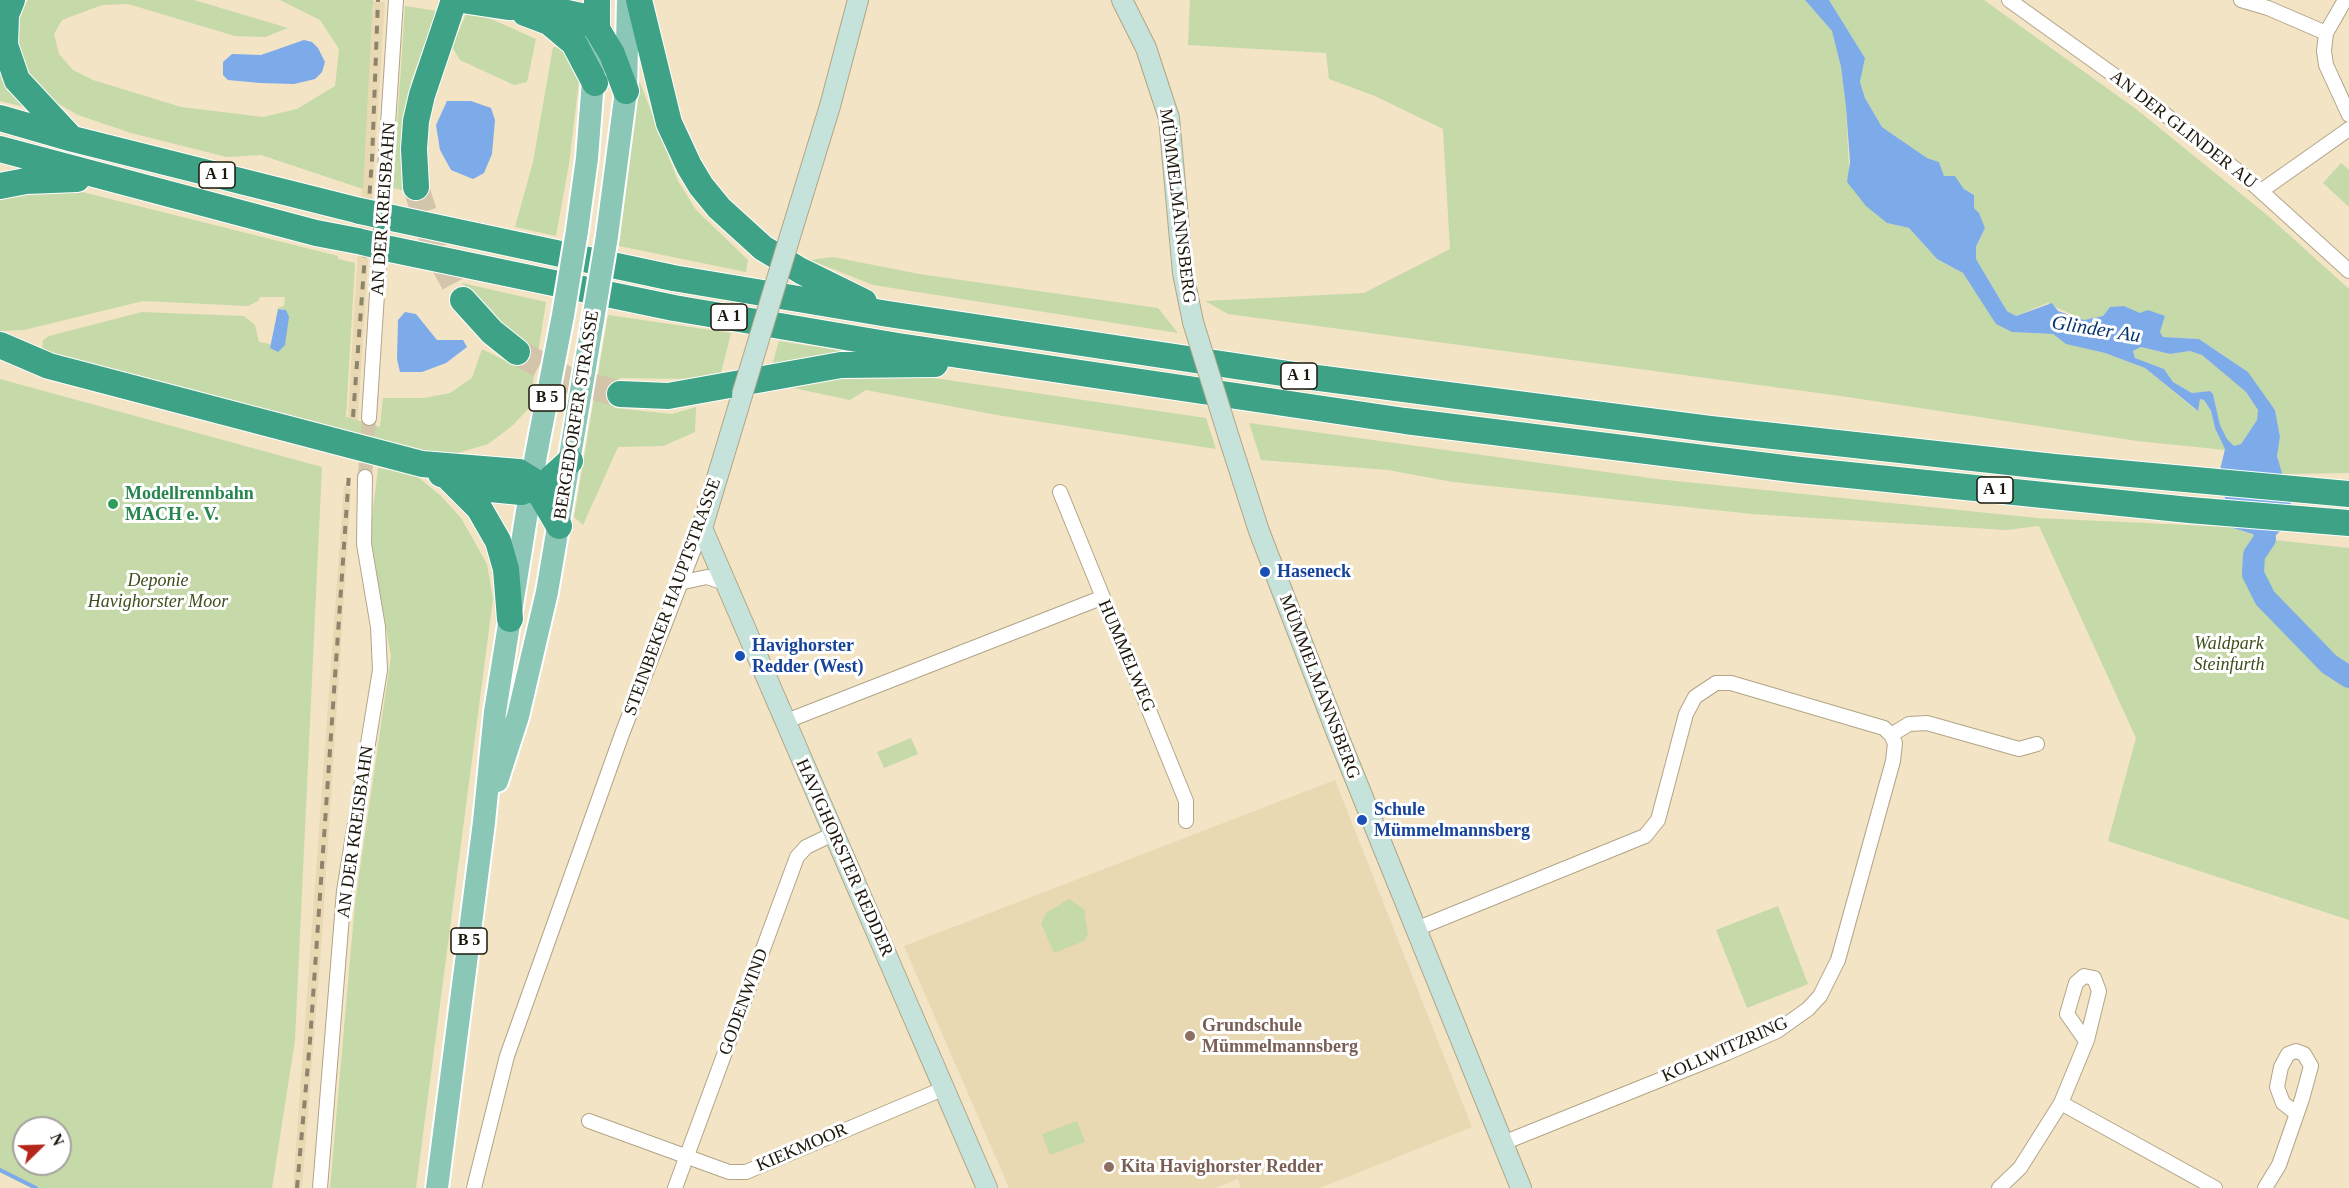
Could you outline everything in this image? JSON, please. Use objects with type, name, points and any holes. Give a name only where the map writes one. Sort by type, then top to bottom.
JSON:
[{"type":"highway","points":[[12,0],[6,15],[5,45],[17,80],[73,139]]},
{"type":"highway","points":[[416,187],[416,121],[422,95],[463,0],[519,4],[581,16],[597,29],[612,54],[626,91]]},
{"type":"highway","name":"BERGEDORFER STRASSE","points":[[597,0],[597,29]]},
{"type":"highway","points":[[639,0],[669,123],[688,166],[719,208],[763,248],[801,271],[888,314]]},
{"type":"highway","points":[[519,4],[563,32],[581,53],[595,83]]},
{"type":"highway","name":"A 1","points":[[0,118],[73,139],[360,211],[673,278],[888,314],[1295,375],[1710,429],[2183,479],[2349,494]]},
{"type":"highway","name":"A 1","points":[[0,149],[101,178],[316,233],[390,249],[674,308],[1009,363],[1405,421],[1707,458],[2189,510],[2349,523]]},
{"type":"highway","points":[[0,186],[26,181],[101,178]]},
{"type":"highway","points":[[463,300],[484,324],[517,352]]},
{"type":"highway","points":[[0,345],[49,366],[422,464],[512,470],[534,486],[559,526]]},
{"type":"highway","points":[[620,394],[668,396],[841,365],[1009,363]]},
{"type":"highway","points":[[422,464],[450,478],[502,492],[534,486],[556,476],[570,461]]},
{"type":"highway","points":[[450,478],[479,508],[498,541],[506,569],[510,619]]},
{"type":"main road","name":"BERGEDORFER STRASSE","points":[[484,822],[525,687],[559,526],[607,236],[626,91],[628,0]]},
{"type":"main road","name":"BERGEDORFER STRASSE","points":[[437,1188],[484,822],[495,712],[577,231],[595,83],[597,29]]},
{"type":"street","name":"AN DER KREISBAHN","points":[[369,418],[396,0]]},
{"type":"street","name":"STEINBEKER HAUPTSTRASSE","points":[[474,1188],[507,1056],[679,583],[702,528],[830,106],[858,0]]},
{"type":"street","name":"MÜMMELMANNSBERG","points":[[1122,0],[1146,48],[1169,118],[1183,273],[1193,321],[1259,531],[1376,834],[1521,1188]]},
{"type":"street","name":"AN DER GLINDER AU","points":[[2009,0],[2122,81],[2261,191],[2349,271]]},
{"type":"street","points":[[2241,0],[2268,8],[2326,33]]},
{"type":"street","points":[[2345,0],[2326,33],[2326,65],[2349,115]]},
{"type":"street","points":[[2261,191],[2349,129]]},
{"type":"street","name":"AN DER KREISBAHN","points":[[320,1188],[344,891],[380,670],[378,627],[364,544],[365,477]]},
{"type":"street","name":"HUMMELWEG","points":[[1060,492],[1101,598],[1186,801],[1186,821]]},
{"type":"street","name":"HAVIGHORSTER REDDER","points":[[702,528],[987,1188]]},
{"type":"street","points":[[679,583],[707,577],[725,583]]},
{"type":"street","points":[[784,722],[1101,598]]},
{"type":"street","points":[[1416,928],[1645,836],[1658,820],[1686,714],[1695,697],[1716,683],[1731,683],[1884,728],[1891,735],[1909,724],[1927,723],[2019,749],[2037,744]]},
{"type":"street","name":"KOLLWITZRING","points":[[1503,1143],[1737,1049],[1777,1031],[1808,1009],[1820,996],[1838,960],[1893,761],[1895,743],[1891,735]]},
{"type":"street","name":"GODENWIND","points":[[675,1188],[797,857],[806,847],[833,834]]},
{"type":"street","points":[[1999,1188],[2020,1168],[2061,1103],[2086,1041]]},
{"type":"street","name":"KIEKMOOR","points":[[589,1121],[729,1172],[746,1172],[945,1088]]},
{"type":"street","points":[[2061,1103],[2215,1188]]},
{"type":"street","points":[[2265,1188],[2279,1165],[2296,1113]]},
{"type":"shaded area","points":[[373,1],[385,2],[357,432],[347,431]]},
{"type":"shaded area","points":[[344,485],[351,489],[322,936],[302,1188],[293,1188]]},
{"type":"shaded area","name":"Grundschule Mümmelmannsberg","points":[[1335,780],[1472,1127],[1320,1188],[1241,1188],[1238,1179],[1216,1188],[1009,1188],[904,946]]},
{"type":"green space","points":[[28,0],[194,0],[288,28],[265,37],[235,36],[128,4],[102,5],[62,20],[54,34],[59,54],[73,70],[93,80],[181,107],[263,117],[297,109],[335,86],[339,49],[320,20],[280,0],[373,0],[363,189],[261,155],[227,157],[131,133],[78,115],[48,98],[25,72],[14,40],[19,14]]},
{"type":"green space","points":[[1190,0],[1805,0],[1832,31],[1841,67],[1846,107],[1849,171],[1887,223],[1909,228],[1937,259],[1963,273],[1997,324],[2013,332],[2053,334],[2067,344],[2105,353],[2145,368],[2197,411],[2200,399],[2204,400],[2211,411],[2215,428],[2227,439],[2220,425],[2213,394],[2210,391],[2192,393],[2173,382],[2164,369],[2135,358],[2133,351],[2141,347],[2170,354],[2190,351],[2202,355],[2246,392],[2258,410],[2257,420],[2241,444],[2225,450],[2137,441],[1841,396],[1228,314],[1205,301],[1364,293],[1450,249],[1443,129],[1375,96],[1329,79],[1326,53],[1188,45]]},
{"type":"green space","points":[[1829,0],[1984,0],[2136,109],[2267,215],[2349,289],[2349,473],[2281,474],[2277,456],[2280,437],[2275,410],[2248,372],[2199,339],[2163,337],[2160,332],[2165,316],[2140,313],[2124,306],[2110,307],[2103,316],[2084,320],[2047,303],[2016,316],[2007,311],[1976,259],[1976,248],[1985,228],[1974,208],[1974,195],[1964,189],[1955,176],[1944,176],[1939,162],[1927,158],[1882,127],[1865,98],[1860,82],[1865,58]]},
{"type":"green space","points":[[405,6],[437,11],[411,81],[402,146],[406,191],[393,188]]},
{"type":"green space","points":[[466,14],[482,15],[536,39],[527,82],[514,85],[460,60],[452,47]]},
{"type":"green space","points":[[553,47],[564,48],[579,81],[569,164],[556,236],[515,227],[533,162]]},
{"type":"green space","points":[[0,62],[25,107],[0,101]]},
{"type":"green space","points":[[639,80],[678,181],[696,210],[748,260],[746,272],[619,246]]},
{"type":"green space","points":[[2341,163],[2349,170],[2349,207],[2323,183]]},
{"type":"green space","points":[[74,190],[338,256],[338,259],[355,263],[346,417],[380,427],[383,398],[424,398],[450,393],[472,378],[482,349],[514,365],[523,348],[462,283],[546,302],[529,408],[512,426],[488,444],[455,454],[421,451],[42,352],[43,340],[49,336],[142,312],[244,316],[255,325],[259,342],[270,344],[270,348],[286,310],[277,308],[284,306],[285,297],[260,297],[258,301],[248,306],[143,301],[24,330],[0,331],[0,194]]},
{"type":"green space","points":[[833,257],[919,274],[1158,308],[1178,333],[873,285],[810,260]]},
{"type":"green space","points":[[608,315],[731,333],[721,373],[694,379],[619,378],[615,408],[672,414],[696,407],[695,432],[663,446],[618,447],[583,525],[574,517]]},
{"type":"green space","points":[[779,341],[857,353],[772,365]]},
{"type":"green space","points":[[854,373],[920,376],[1206,418],[1216,449],[997,415],[866,390],[850,400],[793,388],[794,380]]},
{"type":"green space","name":"Deponie Havighorster Moor","points":[[0,379],[322,467],[295,1040],[272,1188],[36,1188],[0,1170]]},
{"type":"green space","name":"Waldpark Steinfurth","points":[[1249,423],[1657,479],[2037,518],[2230,527],[2265,539],[2349,548],[2349,920],[2108,841],[2136,738],[2039,526],[2006,530],[1752,514],[1453,482],[1388,470],[1261,460]]},
{"type":"green space","points":[[378,468],[414,474],[440,495],[461,518],[487,564],[493,599],[416,1188],[330,1188],[355,903],[391,656],[370,535]]},
{"type":"green space","points":[[911,738],[918,754],[884,768],[877,752]]},
{"type":"green space","points":[[1069,899],[1084,909],[1088,935],[1084,941],[1054,953],[1041,923],[1046,913]]},
{"type":"green space","points":[[1778,906],[1808,984],[1747,1008],[1716,930]]},
{"type":"green space","points":[[1077,1121],[1085,1142],[1050,1155],[1042,1134]]},
{"type":"water","points":[[1805,0],[1829,0],[1865,58],[1860,82],[1865,98],[1882,127],[1927,158],[1939,162],[1944,176],[1955,176],[1964,189],[1974,195],[1974,208],[1979,213],[1985,228],[1976,247],[1976,259],[2007,311],[2016,316],[2052,303],[2058,311],[2084,320],[2103,316],[2110,307],[2124,306],[2140,313],[2148,310],[2165,316],[2160,332],[2163,337],[2199,339],[2248,372],[2275,410],[2280,437],[2277,456],[2291,504],[2280,531],[2271,540],[2230,527],[2220,470],[2225,449],[2215,428],[2211,411],[2204,400],[2200,399],[2198,411],[2145,368],[2105,353],[2066,344],[2053,334],[2012,332],[1996,324],[1963,273],[1937,259],[1909,228],[1887,223],[1866,206],[1847,182],[1850,162],[1846,107],[1841,67],[1832,31]],"holes":[[[2141,347],[2170,354],[2190,351],[2202,355],[2246,392],[2258,410],[2257,420],[2241,444],[2234,446],[2227,439],[2220,425],[2213,394],[2210,391],[2192,393],[2173,382],[2164,369],[2135,358],[2133,351]]]},
{"type":"water","points":[[304,40],[312,42],[318,48],[325,62],[322,72],[315,79],[294,84],[260,83],[228,80],[223,75],[223,62],[232,54],[261,55]]},
{"type":"water","points":[[447,101],[471,101],[491,108],[495,120],[492,154],[484,173],[473,179],[451,170],[440,150],[436,125]]},
{"type":"water","points":[[278,309],[286,310],[289,317],[285,345],[278,352],[270,348]]},
{"type":"water","points":[[405,312],[416,314],[437,340],[463,340],[467,347],[446,363],[422,372],[400,372],[397,359],[398,320]]},
{"type":"waterway","name":"Glinder Au","points":[[2261,508],[2265,539],[2254,555],[2253,574],[2265,598],[2329,664],[2349,677]]},
{"type":"waterway","points":[[0,1170],[36,1188]]},
{"type":"tunnel","points":[[416,187],[435,248],[463,300]]},
{"type":"tunnel","points":[[517,352],[568,380],[620,394]]},
{"type":"tunnel","points":[[365,477],[369,418]]},
{"type":"railway","points":[[353,417],[372,160],[378,0]]},
{"type":"railway","points":[[297,1188],[310,1041],[349,473]]},
{"type":"place","name":"Modellrennbahn MACH e. V.","points":[[113,504]]},
{"type":"place","name":"Haseneck","points":[[1265,572]]},
{"type":"place","name":"Havighorster Redder (West)","points":[[740,656]]},
{"type":"place","name":"Schule Mümmelmannsberg","points":[[1362,820]]},
{"type":"place","name":"Grundschule Mümmelmannsberg","points":[[1190,1036]]},
{"type":"place","name":"Kita Havighorster Redder","points":[[1109,1167]]}]
